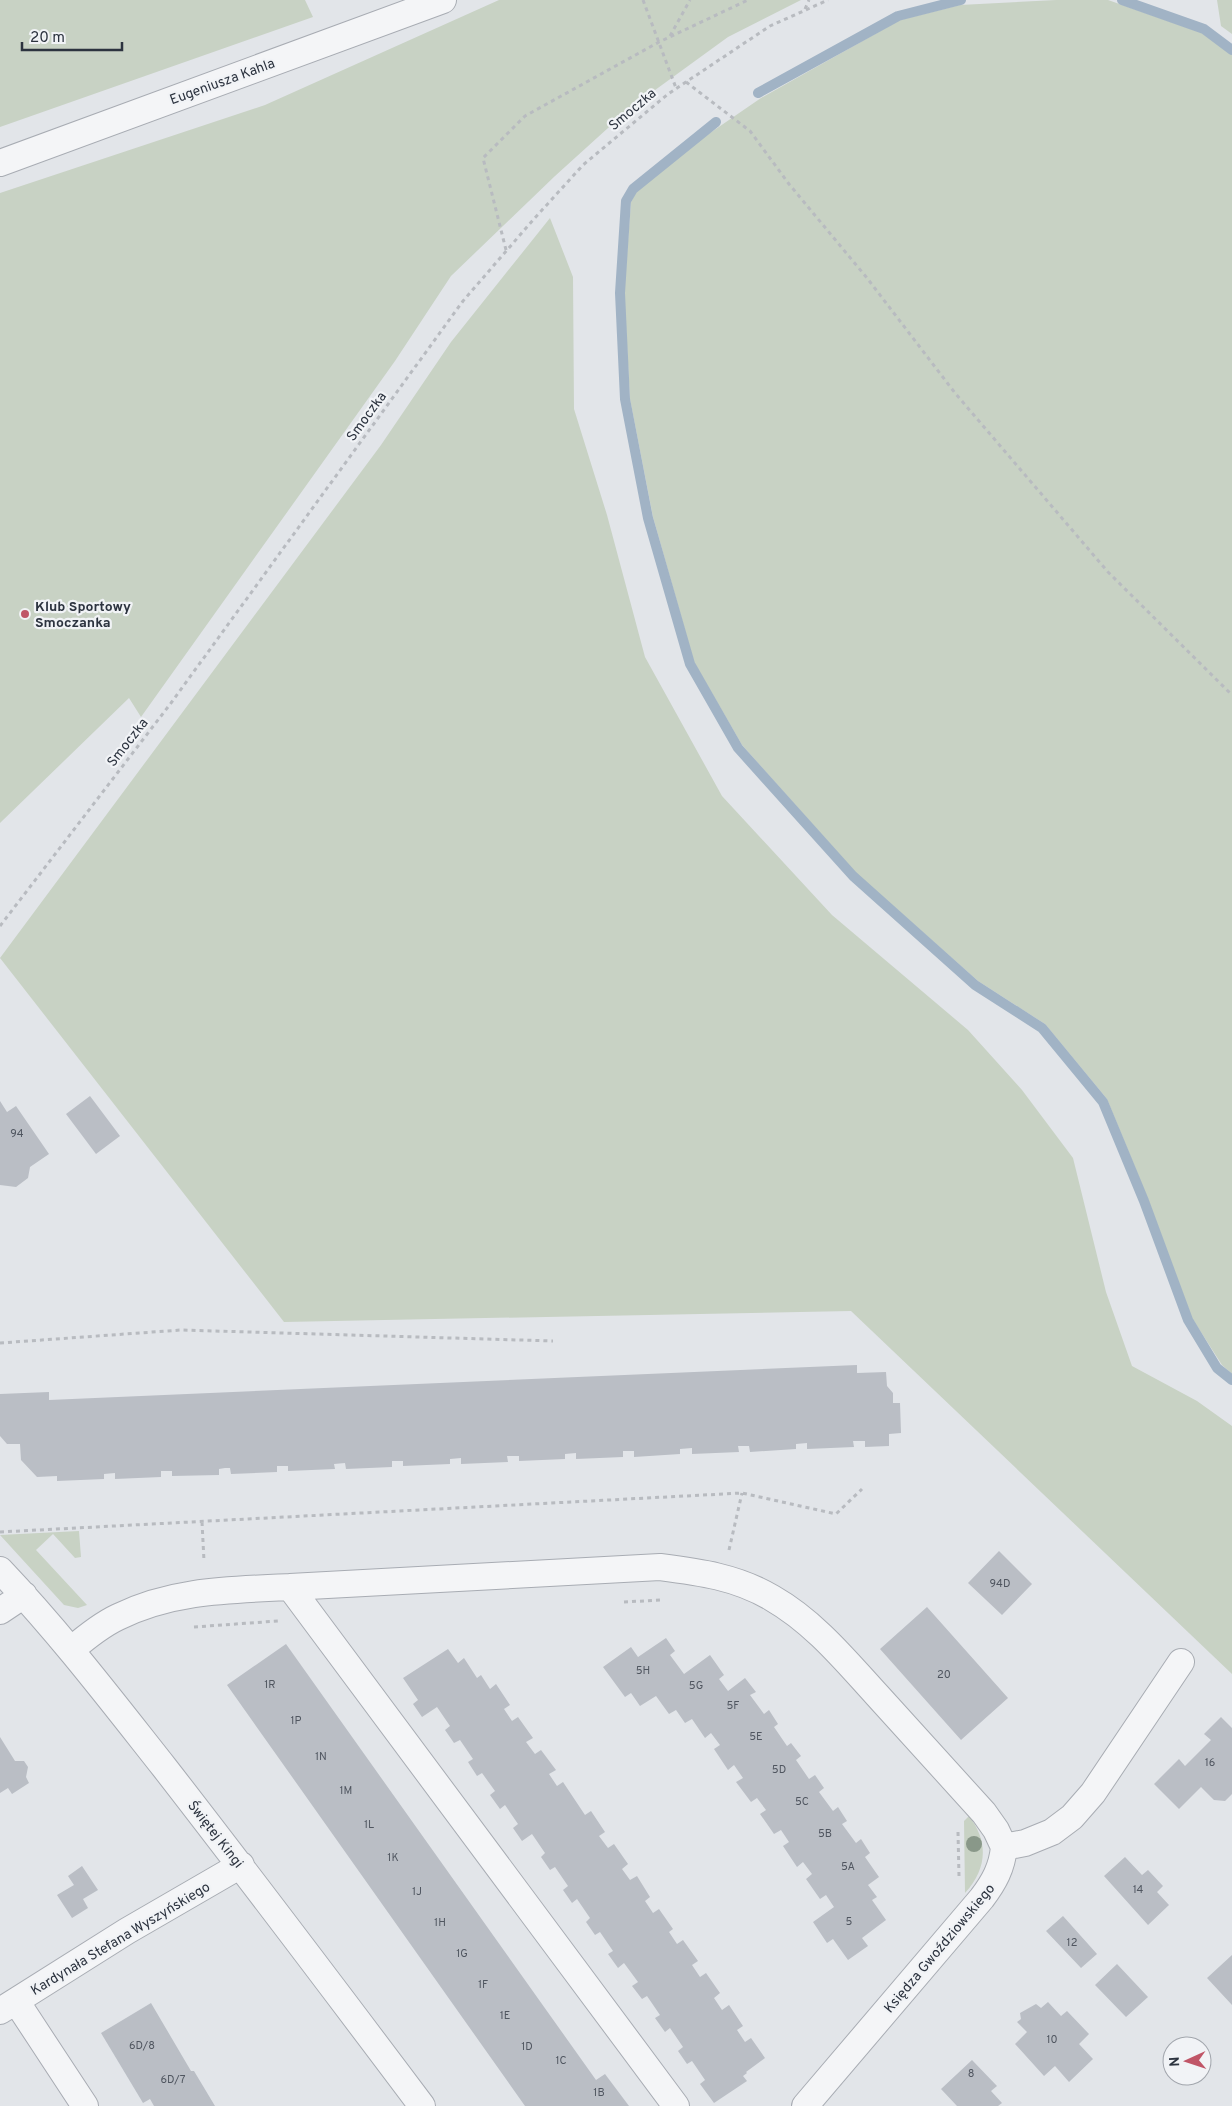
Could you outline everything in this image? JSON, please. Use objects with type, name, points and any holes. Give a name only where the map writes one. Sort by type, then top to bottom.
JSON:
[{"type":"street","name":"Eugeniusza Kahla","points":[[0,163],[443,0]]},
{"type":"street","points":[[71,1650],[116,1617],[153,1602],[188,1594],[290,1586],[660,1567],[704,1572],[723,1577],[772,1597],[804,1619],[835,1648],[984,1814],[996,1830],[1004,1847],[1025,1843],[1052,1832],[1072,1817],[1093,1793],[1181,1662]]},
{"type":"street","name":"Świętej Kingi","points":[[0,1570],[71,1650],[240,1865],[422,2106]]},
{"type":"street","points":[[290,1586],[676,2106]]},
{"type":"street","points":[[0,1611],[24,1595]]},
{"type":"street","name":"Księdza Gwoździowskiego","points":[[805,2106],[982,1898],[995,1881],[1003,1862],[1004,1847]]},
{"type":"street","name":"Kardynała Stefana Wyszyńskiego","points":[[8,2006],[128,1931],[240,1865]]},
{"type":"street","points":[[8,2006],[85,2106]]},
{"type":"path","points":[[643,0],[676,88]]},
{"type":"path","points":[[669,37],[690,0]]},
{"type":"path","points":[[506,251],[483,158],[525,116],[659,42],[748,0]]},
{"type":"path","points":[[804,10],[809,0]]},
{"type":"path","name":"Smoczka","points":[[0,926],[171,704],[463,301],[506,251],[584,165],[676,88],[770,26],[828,0]]},
{"type":"path","points":[[686,82],[750,131],[788,184],[867,278],[962,400],[1108,572],[1232,695]]},
{"type":"path","points":[[0,1343],[181,1330],[553,1341]]},
{"type":"path","points":[[0,1532],[742,1493],[836,1514],[862,1489]]},
{"type":"path","points":[[723,1577],[742,1493]]},
{"type":"path","points":[[202,1522],[205,1592]]},
{"type":"path","points":[[620,1602],[669,1600]]},
{"type":"path","points":[[184,1628],[314,1618]]},
{"type":"path","points":[[958,1829],[959,1885]]},
{"type":"green space","points":[[0,0],[305,0],[313,17],[0,127]]},
{"type":"green space","points":[[499,0],[801,0],[728,37],[629,109],[555,176],[451,276],[395,361],[141,717],[129,698],[0,823],[0,193],[265,105]]},
{"type":"green space","points":[[1056,0],[1108,0],[1202,33],[1232,55],[1232,1374],[1222,1365],[1192,1318],[1148,1199],[1107,1099],[1045,1024],[978,981],[856,873],[742,745],[694,662],[653,517],[630,399],[624,293],[631,202],[636,192],[694,144],[761,98],[900,20],[960,5]]},
{"type":"green space","points":[[1217,0],[1232,0],[1232,34],[1221,26]]},
{"type":"green space","points":[[550,218],[573,277],[574,409],[607,515],[645,657],[722,796],[832,915],[968,1030],[1022,1090],[1073,1158],[1106,1292],[1132,1366],[1197,1401],[1232,1426],[1232,1674],[851,1311],[284,1322],[0,958],[381,445],[451,342]]},
{"type":"green space","points":[[79,1531],[81,1557],[75,1558],[53,1534],[36,1550],[87,1605],[78,1608],[64,1605],[0,1535]]},
{"type":"green space","points":[[969,1816],[980,1836],[983,1855],[978,1874],[965,1893],[964,1821]]},
{"type":"building","points":[[90,1096],[120,1136],[96,1154],[66,1114]]},
{"type":"building","points":[[0,1101],[7,1112],[16,1106],[49,1154],[30,1167],[28,1178],[16,1187],[0,1185]]},
{"type":"building","points":[[857,1365],[857,1373],[886,1372],[887,1386],[893,1393],[893,1403],[900,1403],[901,1433],[889,1434],[889,1446],[865,1447],[865,1441],[853,1441],[854,1447],[807,1449],[807,1443],[796,1444],[796,1449],[750,1452],[749,1446],[738,1446],[739,1452],[692,1454],[692,1448],[680,1449],[680,1454],[634,1457],[634,1451],[623,1451],[623,1457],[576,1459],[576,1453],[565,1454],[565,1459],[519,1461],[519,1456],[507,1456],[508,1462],[461,1464],[461,1458],[450,1459],[450,1464],[403,1466],[403,1461],[392,1461],[392,1467],[346,1469],[345,1463],[334,1464],[335,1469],[288,1471],[288,1466],[277,1466],[277,1472],[231,1474],[230,1468],[225,1468],[219,1469],[219,1475],[172,1476],[172,1471],[161,1471],[161,1477],[115,1479],[115,1473],[104,1474],[104,1479],[57,1481],[57,1476],[37,1477],[21,1460],[20,1444],[7,1444],[0,1436],[0,1394],[49,1392],[49,1400]]},
{"type":"building","points":[[999,1551],[1032,1584],[1002,1615],[968,1583]]},
{"type":"building","points":[[927,1607],[1008,1698],[961,1740],[880,1649]]},
{"type":"building","points":[[666,1638],[675,1651],[670,1655],[684,1674],[710,1655],[724,1675],[719,1679],[728,1691],[745,1678],[756,1692],[750,1695],[764,1714],[769,1710],[778,1724],[774,1727],[787,1746],[791,1743],[801,1756],[796,1760],[809,1779],[815,1775],[824,1788],[819,1792],[833,1811],[838,1807],[847,1821],[842,1824],[856,1843],[861,1839],[870,1853],[865,1857],[879,1877],[868,1885],[877,1897],[872,1900],[886,1920],[862,1938],[868,1946],[848,1960],[833,1939],[827,1943],[813,1922],[834,1907],[826,1895],[820,1899],[806,1879],[812,1874],[803,1862],[797,1867],[783,1846],[789,1842],[781,1830],[774,1834],[760,1814],[766,1810],[757,1798],[751,1802],[736,1782],[743,1778],[734,1765],[728,1770],[714,1749],[720,1745],[711,1733],[705,1738],[692,1719],[685,1723],[676,1710],[669,1714],[656,1696],[640,1706],[631,1693],[625,1697],[603,1667],[631,1647],[638,1657]]},
{"type":"building","points":[[286,1644],[596,2080],[605,2074],[629,2106],[525,2106],[227,1685]]},
{"type":"building","points":[[448,1649],[458,1663],[464,1658],[477,1678],[481,1675],[490,1689],[496,1684],[510,1705],[504,1709],[512,1721],[518,1717],[533,1738],[526,1742],[535,1754],[541,1750],[556,1770],[549,1774],[557,1786],[563,1782],[585,1815],[591,1811],[605,1832],[599,1836],[608,1848],[614,1844],[628,1864],[622,1869],[630,1880],[637,1876],[650,1897],[645,1901],[653,1913],[659,1909],[673,1929],[669,1932],[677,1944],[683,1940],[698,1961],[692,1965],[700,1977],[706,1973],[720,1993],[714,1998],[722,2010],[729,2005],[743,2026],[737,2030],[745,2042],[751,2038],[765,2058],[746,2072],[743,2076],[747,2081],[714,2103],[700,2084],[705,2080],[692,2061],[687,2064],[678,2051],[683,2047],[670,2028],[665,2032],[655,2018],[660,2015],[647,1996],[642,1999],[632,1986],[638,1982],[624,1963],[618,1968],[608,1954],[613,1951],[600,1932],[595,1935],[586,1922],[590,1918],[577,1899],[572,1903],[563,1890],[568,1886],[555,1867],[550,1870],[541,1857],[545,1853],[532,1834],[522,1841],[513,1828],[518,1824],[505,1805],[500,1809],[490,1795],[495,1791],[482,1773],[477,1776],[468,1762],[473,1759],[460,1740],[454,1743],[445,1730],[450,1726],[437,1707],[422,1717],[413,1704],[418,1700],[403,1678]]},
{"type":"building","points":[[1221,1717],[1232,1728],[1232,1794],[1225,1801],[1214,1800],[1201,1787],[1179,1809],[1154,1784],[1179,1759],[1185,1766],[1211,1740],[1204,1734]]},
{"type":"building","points":[[0,1737],[15,1761],[24,1761],[28,1767],[26,1777],[29,1783],[12,1794],[8,1788],[0,1793]]},
{"type":"building","points":[[1125,1857],[1142,1875],[1148,1870],[1163,1886],[1157,1892],[1169,1905],[1148,1925],[1104,1876]]},
{"type":"building","points":[[82,1866],[98,1890],[83,1899],[88,1908],[72,1918],[57,1895],[74,1885],[68,1876]]},
{"type":"building","points":[[1063,1916],[1097,1954],[1081,1968],[1046,1931]]},
{"type":"building","points":[[1232,1955],[1232,2005],[1207,1978]]},
{"type":"building","points":[[1117,1964],[1148,1997],[1126,2017],[1095,1985]]},
{"type":"building","points":[[1048,2002],[1061,2016],[1067,2011],[1089,2034],[1079,2044],[1093,2059],[1069,2082],[1055,2066],[1044,2076],[1015,2044],[1027,2032],[1017,2022],[1021,2019],[1020,2013],[1036,2004],[1041,2008]]},
{"type":"building","points":[[151,2003],[191,2071],[194,2071],[215,2106],[154,2106],[150,2099],[143,2103],[101,2033]]},
{"type":"building","points":[[972,2060],[997,2086],[991,2091],[1002,2103],[998,2106],[957,2106],[941,2089]]},
{"type":"waterway","points":[[758,93],[898,16],[961,0]]},
{"type":"waterway","points":[[1122,0],[1204,29],[1232,50]]},
{"type":"waterway","points":[[716,122],[633,189],[626,201],[620,293],[625,399],[648,518],[690,664],[738,748],[853,876],[975,985],[1042,1028],[1103,1102],[1144,1201],[1188,1320],[1217,1368],[1232,1380]]},
{"type":"place","name":"Klub Sportowy Smoczanka","points":[[25,614]]}]
